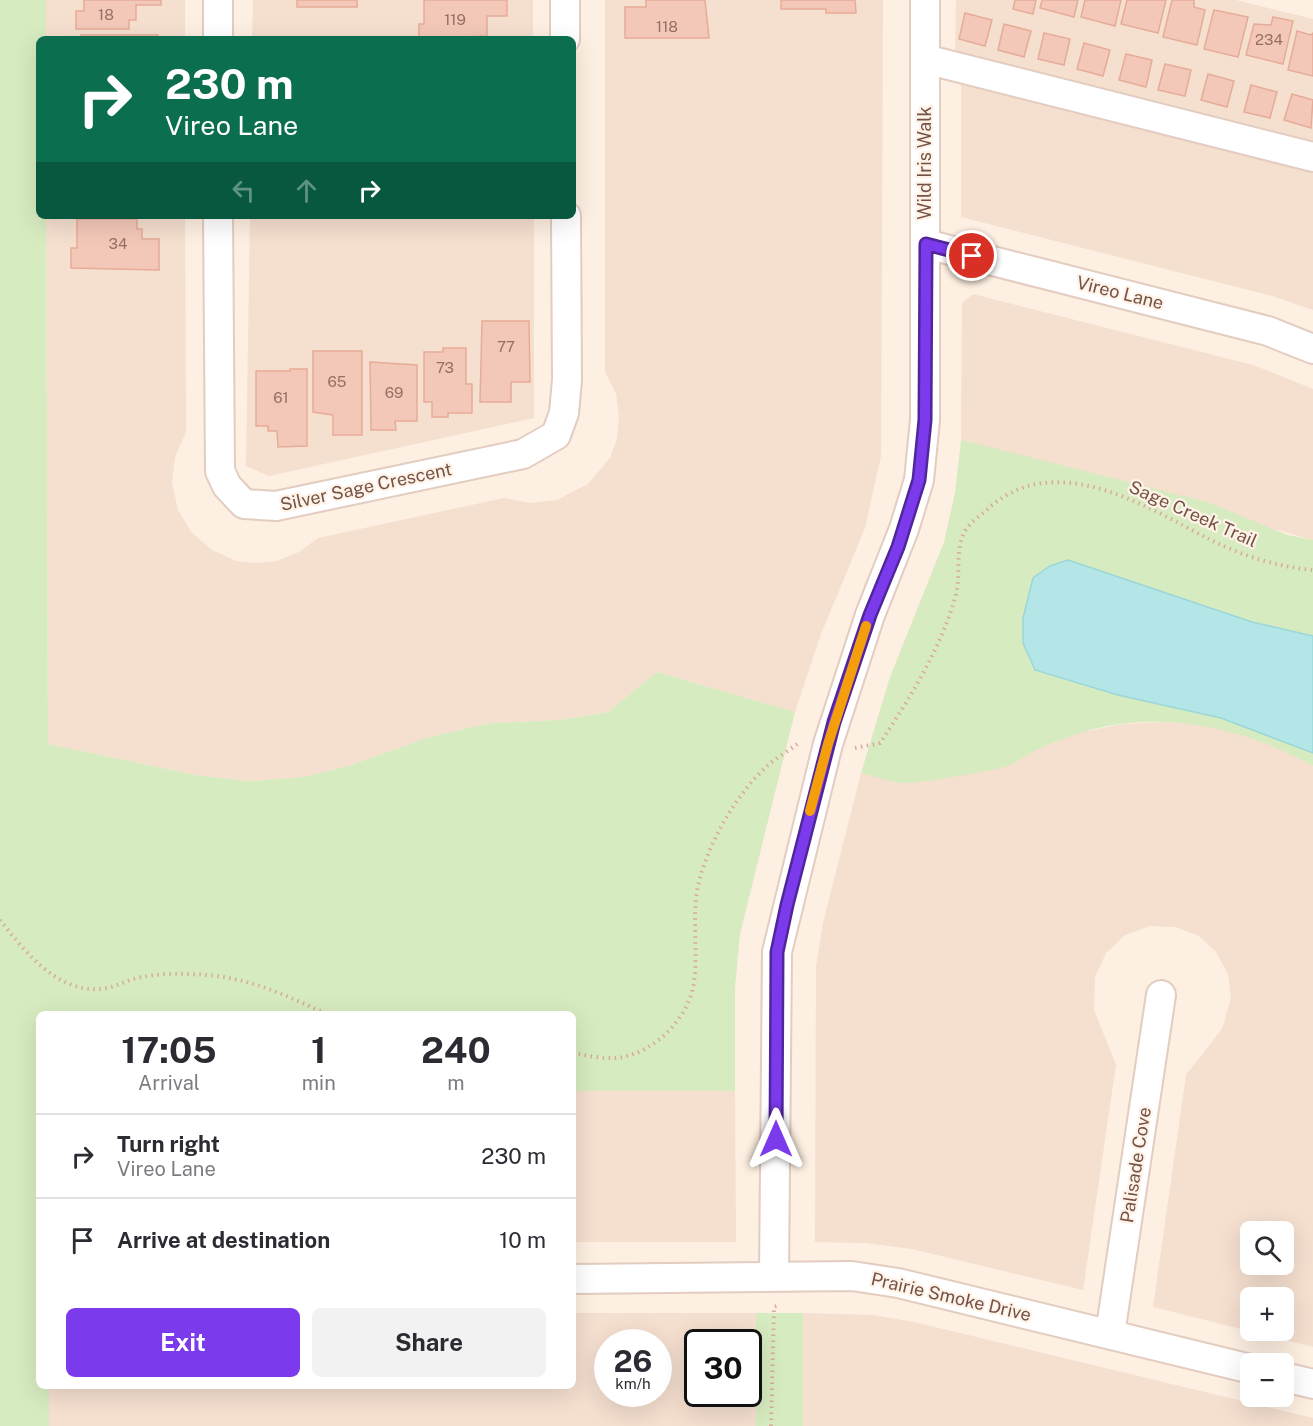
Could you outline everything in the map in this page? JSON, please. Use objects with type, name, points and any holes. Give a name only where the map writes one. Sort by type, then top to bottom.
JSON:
[{"type":"street","points":[[218,0],[218,36]]},
{"type":"street","points":[[565,0],[565,36]]},
{"type":"street","name":"Wild Iris Walk","points":[[784,1276],[777,952],[828,744],[870,615],[898,547],[919,480],[925,420],[925,0]]},
{"type":"street","points":[[925,59],[1313,157]]},
{"type":"street","name":"Silver Sage Crescent","points":[[218,219],[220,471],[228,486],[244,504],[276,506],[523,454],[556,435],[564,413],[567,380],[566,219]]},
{"type":"street","name":"Vireo Lane","points":[[926,244],[1268,331],[1313,349]]},
{"type":"street","name":"Palisade Cove","points":[[1110,1334],[1161,995]]},
{"type":"street","name":"Prairie Smoke Drive","points":[[576,1279],[852,1276],[898,1283],[1240,1366]]},
{"type":"street","points":[[1294,1379],[1313,1384]]},
{"type":"path","name":"Sage Creek Trail","points":[[576,1053],[609,1058],[626,1057],[641,1051],[673,1026],[687,1007],[694,983],[693,920],[700,876],[727,819],[745,790],[768,765],[802,741],[853,749],[880,743],[916,688],[956,597],[965,532],[1005,495],[1025,486],[1053,482],[1083,485],[1160,511],[1211,540],[1256,557],[1296,568],[1313,570]]},
{"type":"path","points":[[0,920],[44,969],[63,981],[105,988],[134,979],[160,975],[204,975],[240,979],[267,987],[320,1011]]},
{"type":"path","points":[[771,1426],[774,1307],[791,1298],[784,1276]]},
{"type":"shaded area","points":[[46,0],[185,0],[185,36],[46,36]]},
{"type":"shaded area","points":[[253,0],[533,0],[533,36],[252,36]]},
{"type":"shaded area","points":[[605,0],[883,0],[881,456],[865,528],[821,634],[795,712],[657,672],[608,712],[560,720],[490,723],[426,738],[349,766],[303,777],[249,781],[196,775],[48,744],[46,219],[185,219],[186,432],[175,457],[172,483],[178,510],[192,533],[212,550],[236,561],[257,563],[277,561],[299,552],[318,538],[504,498],[530,503],[557,500],[588,484],[610,458],[617,439],[619,417],[616,393],[605,372]]},
{"type":"shaded area","points":[[956,0],[1236,0],[1313,19],[1313,145],[955,53]]},
{"type":"shaded area","points":[[961,80],[1313,170],[1313,310],[1272,296],[961,217]]},
{"type":"shaded area","points":[[250,219],[534,219],[534,418],[269,476],[246,466]]},
{"type":"shaded area","points":[[973,294],[1253,365],[1313,389],[1313,540],[961,440],[962,303]]},
{"type":"shaded area","points":[[1165,722],[1204,725],[1244,734],[1286,751],[1313,766],[1313,1347],[1289,1341],[1294,1341],[1294,1287],[1240,1287],[1240,1329],[1153,1307],[1186,1075],[1222,1029],[1231,998],[1228,974],[1216,952],[1199,936],[1176,927],[1150,926],[1125,935],[1106,953],[1095,977],[1094,1010],[1116,1065],[1083,1290],[912,1249],[865,1243],[815,1242],[816,967],[823,923],[861,773],[903,783],[1005,767],[1042,747],[1082,732],[1123,724]]},
{"type":"shaded area","points":[[576,1091],[735,1091],[736,1242],[576,1242]]},
{"type":"shaded area","points":[[576,1313],[756,1313],[756,1329],[684,1329],[684,1407],[756,1407],[756,1426],[49,1426],[49,1389],[576,1389]]},
{"type":"shaded area","points":[[803,1313],[872,1315],[914,1322],[1240,1400],[1240,1407],[1267,1407],[1313,1418],[1313,1426],[803,1426]]},
{"type":"green space","points":[[0,0],[46,0],[46,36],[36,36],[36,219],[46,219],[48,744],[196,775],[249,781],[303,777],[349,766],[426,738],[490,723],[560,720],[608,712],[657,672],[795,712],[740,934],[735,988],[735,1091],[576,1091],[576,1011],[36,1011],[36,1389],[49,1389],[49,1426],[0,1426]]},
{"type":"green space","points":[[961,440],[1207,502],[1288,535],[1313,540],[1313,766],[1286,752],[1229,732],[1170,722],[1140,722],[1080,733],[1046,746],[1005,767],[969,774],[901,783],[861,773],[890,677],[944,542],[955,493]]},
{"type":"green space","points":[[756,1313],[803,1313],[803,1426],[756,1426],[756,1407],[762,1407],[762,1329],[756,1329]]},
{"type":"water","points":[[1068,560],[1252,622],[1313,636],[1313,753],[1221,718],[1118,695],[1035,670],[1023,643],[1023,618],[1033,578],[1050,566]]},
{"type":"building","points":[[84,0],[161,0],[161,5],[136,5],[136,20],[129,20],[129,29],[76,29],[76,11],[84,11]]},
{"type":"building","points":[[297,0],[357,0],[357,7],[297,7]]},
{"type":"building","points":[[424,0],[507,0],[507,16],[487,16],[487,36],[419,36],[419,24],[424,24]]},
{"type":"building","points":[[646,0],[705,0],[709,38],[625,38],[625,7],[646,7]]},
{"type":"building","points":[[781,0],[855,0],[856,13],[826,13],[826,9],[781,9]]},
{"type":"building","points":[[1015,0],[1036,0],[1033,14],[1013,9]]},
{"type":"building","points":[[1042,0],[1078,0],[1074,17],[1040,8]]},
{"type":"building","points":[[1085,0],[1121,0],[1115,26],[1081,17]]},
{"type":"building","points":[[1127,0],[1166,0],[1158,33],[1121,24]]},
{"type":"building","points":[[1172,0],[1194,0],[1194,7],[1205,10],[1197,45],[1163,37]]},
{"type":"building","points":[[1214,10],[1248,17],[1238,57],[1204,49]]},
{"type":"building","points":[[965,13],[992,20],[985,46],[959,39]]},
{"type":"building","points":[[1273,17],[1293,21],[1283,64],[1246,55],[1254,24],[1271,25]]},
{"type":"building","points":[[1004,24],[1031,31],[1024,57],[998,50]]},
{"type":"building","points":[[1297,31],[1311,35],[1313,33],[1313,76],[1288,70]]},
{"type":"building","points":[[1044,33],[1070,39],[1064,65],[1038,59]]},
{"type":"building","points":[[81,35],[158,35],[158,36]]},
{"type":"building","points":[[1084,43],[1110,50],[1103,76],[1077,69]]},
{"type":"building","points":[[1126,54],[1152,60],[1146,87],[1119,80]]},
{"type":"building","points":[[1165,64],[1191,70],[1185,96],[1158,90]]},
{"type":"building","points":[[1208,74],[1234,81],[1227,107],[1201,100]]},
{"type":"building","points":[[1251,85],[1277,92],[1270,118],[1244,112]]},
{"type":"building","points":[[1292,94],[1313,100],[1311,128],[1284,120]]},
{"type":"building","points":[[77,219],[137,219],[137,229],[142,229],[142,239],[159,239],[159,270],[71,268],[71,248],[77,248]]},
{"type":"building","points":[[482,321],[529,321],[530,382],[511,382],[511,402],[480,402]]},
{"type":"building","points":[[443,348],[466,348],[466,384],[472,384],[472,413],[448,413],[448,417],[432,417],[432,402],[424,402],[424,352],[443,352]]},
{"type":"building","points":[[313,351],[362,351],[362,435],[333,435],[333,415],[313,412]]},
{"type":"building","points":[[370,362],[417,365],[417,421],[395,421],[396,430],[371,430]]},
{"type":"building","points":[[290,369],[307,369],[307,446],[278,447],[277,431],[268,431],[268,426],[256,426],[256,371],[290,371]]},
{"type":"slow traffic","points":[[810,811],[828,744],[866,626]]},
{"type":"route","points":[[776,1139],[777,952],[787,905],[834,722],[870,615],[898,547],[919,480],[925,420],[926,244],[972,256]]}]
